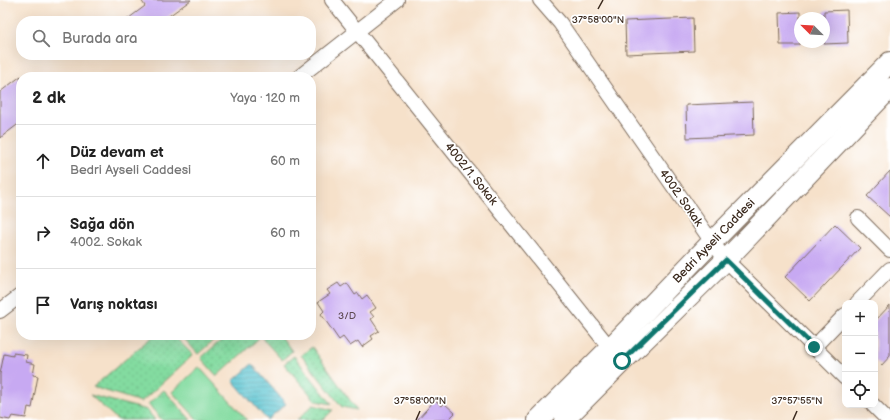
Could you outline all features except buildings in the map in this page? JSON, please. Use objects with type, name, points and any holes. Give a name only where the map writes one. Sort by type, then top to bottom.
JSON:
[{"type":"main road","name":"Bedri Ayseli Caddesi","points":[[538,420],[890,62]]},
{"type":"main road","name":"Bedri Ayseli Caddesi","points":[[564,420],[622,361],[726,260],[890,88]]},
{"type":"street","name":"4002/1. Sokak","points":[[332,0],[610,348]]},
{"type":"street","points":[[305,72],[397,0]]},
{"type":"street","name":"4002. Sokak","points":[[540,0],[560,23],[726,260],[842,375]]},
{"type":"street","points":[[858,218],[890,250]]},
{"type":"street","points":[[860,300],[890,269]]},
{"type":"street","points":[[0,311],[16,299]]},
{"type":"street","points":[[814,347],[842,318]]},
{"type":"green space","points":[[148,340],[178,340],[193,355],[141,402],[93,387]]},
{"type":"green space","points":[[185,340],[213,340],[198,354]]},
{"type":"green space","points":[[221,340],[257,340],[217,376],[201,358]]},
{"type":"green space","points":[[264,340],[284,340],[292,351],[282,360]]},
{"type":"green space","points":[[312,347],[357,410],[342,407],[301,355]]},
{"type":"green space","points":[[294,356],[332,404],[316,401],[284,364]]},
{"type":"green space","points":[[199,367],[247,420],[198,420],[172,392]]},
{"type":"green space","points":[[164,390],[191,420],[162,420],[148,404]]},
{"type":"green space","points":[[90,395],[147,410],[155,420],[118,420]]},
{"type":"green space","points":[[313,405],[333,410],[323,420],[297,420]]},
{"type":"water","points":[[252,364],[286,404],[267,420],[233,381]]},
{"type":"route","points":[[622,361],[726,260],[814,347]]}]
